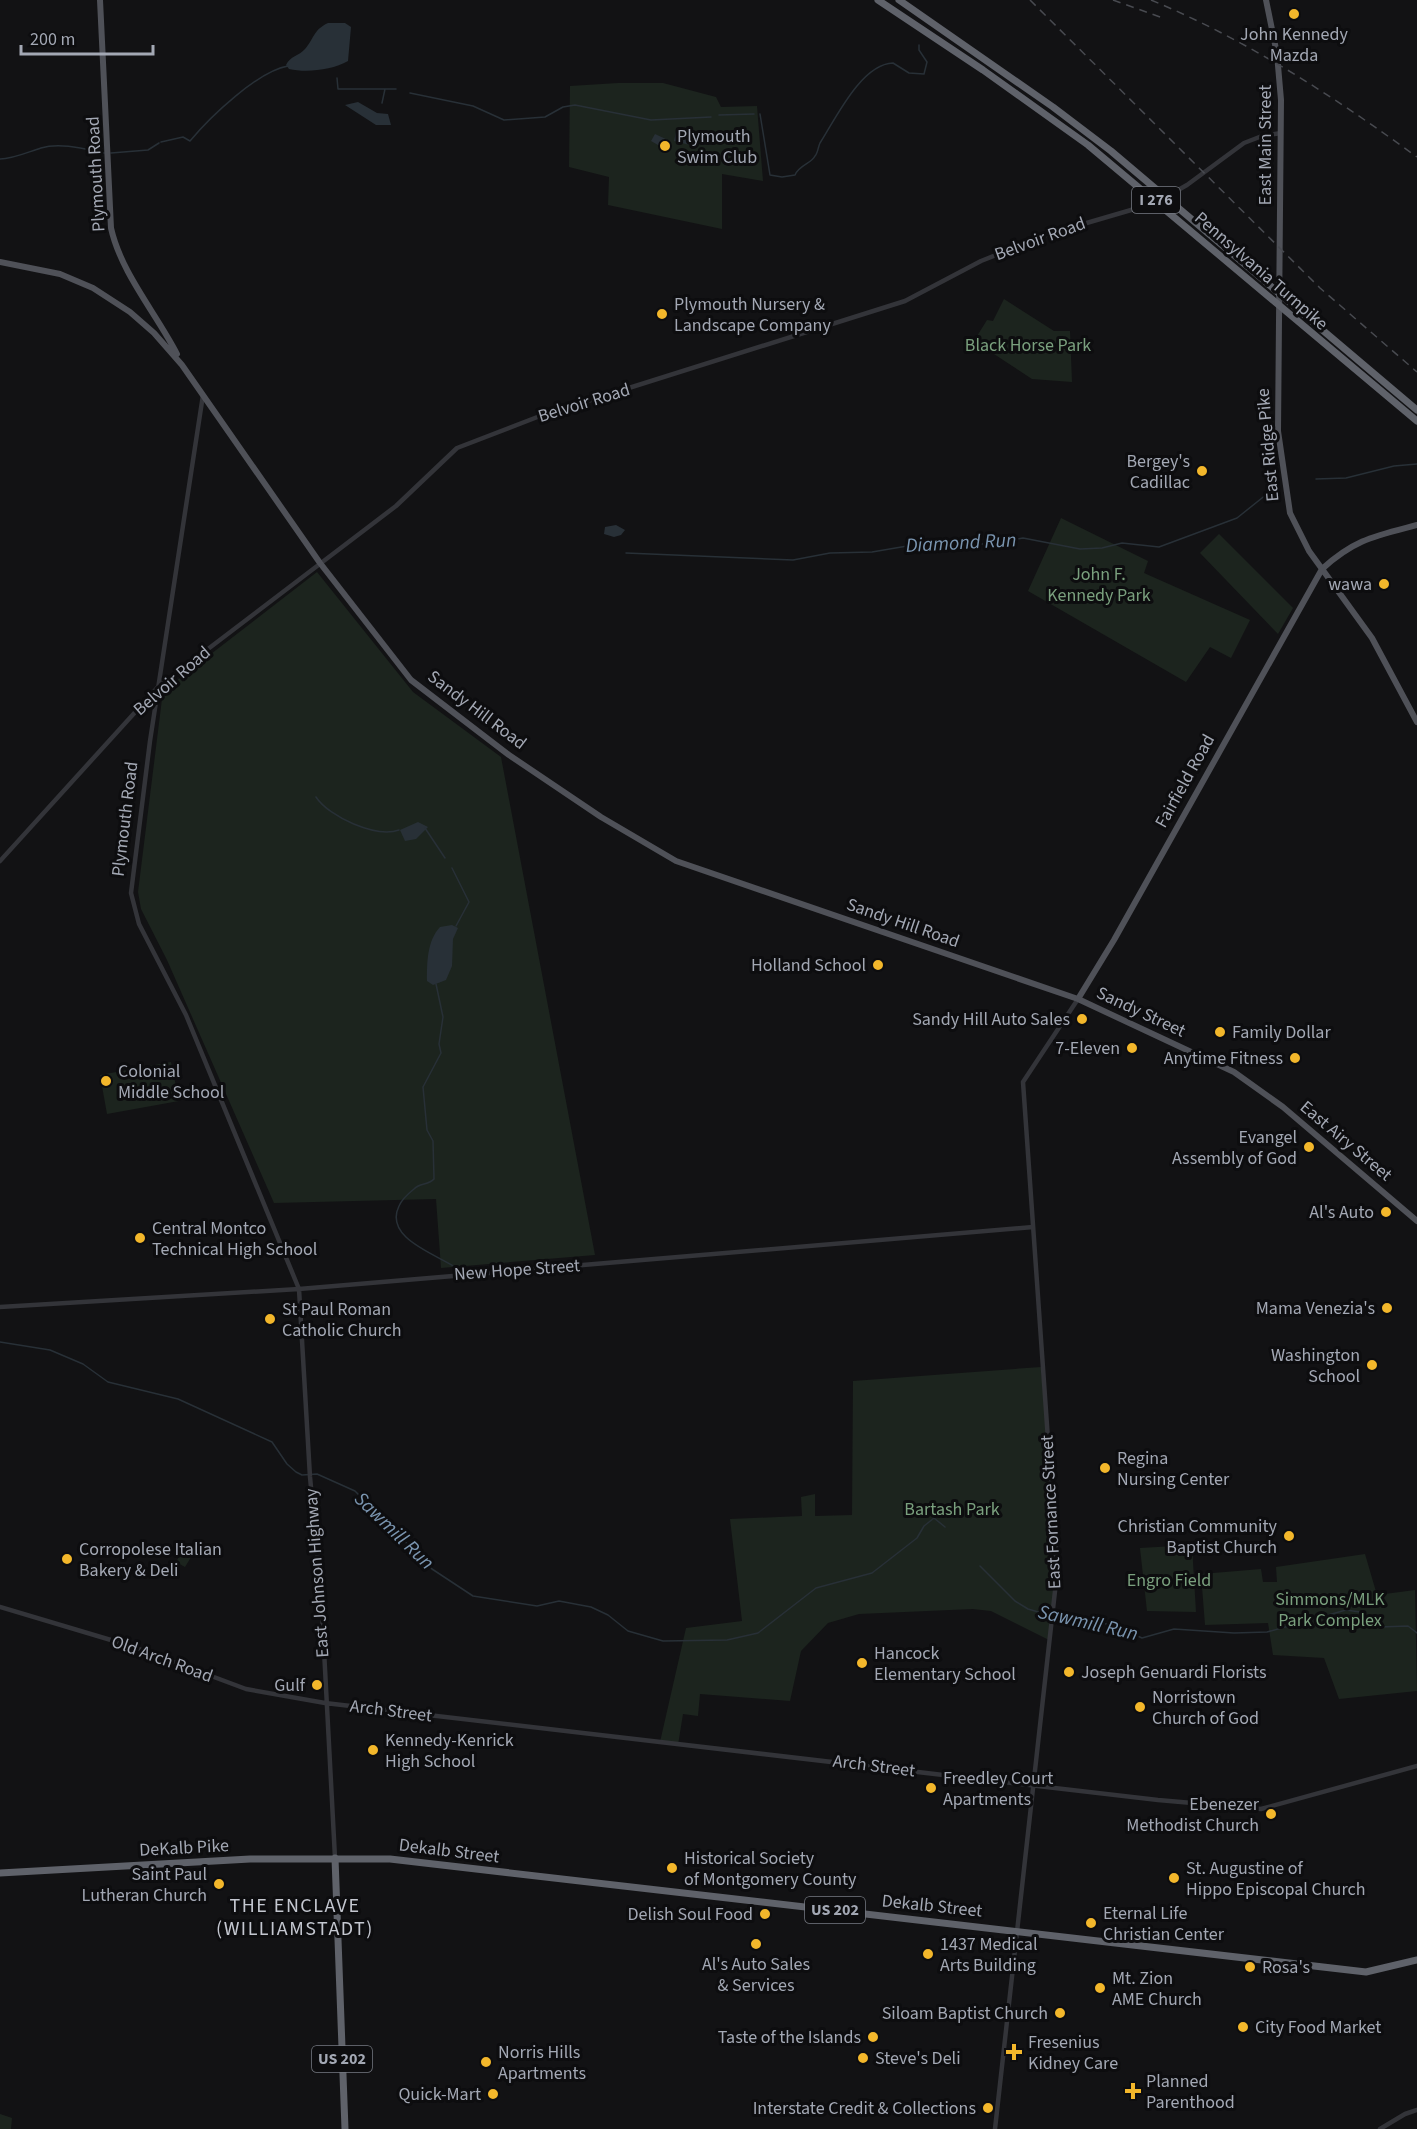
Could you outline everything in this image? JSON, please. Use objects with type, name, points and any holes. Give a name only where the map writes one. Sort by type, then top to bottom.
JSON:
[{"type":"highway","name":"Pennsylvania Turnpike","points":[[878,0],[983,70],[1088,145],[1417,421]]},
{"type":"highway","name":"Pennsylvania Turnpike","points":[[899,0],[1053,107],[1111,151],[1417,410]]},
{"type":"highway","name":"DeKalb Pike","points":[[0,1873],[250,1859],[335,1858]]},
{"type":"highway","name":"US 202","points":[[335,1858],[345,2129]]},
{"type":"highway","name":"Dekalb Street","points":[[335,1858],[390,1859],[1366,1972],[1417,1960]]},
{"type":"main road","name":"Plymouth Road","points":[[100,0],[114,240],[123,262],[182,365]]},
{"type":"main road","name":"East Main Street","points":[[1266,0],[1279,74],[1282,133],[1280,236]]},
{"type":"main road","name":"East Ridge Pike","points":[[1280,236],[1278,431],[1290,513],[1299,534],[1372,638],[1417,722]]},
{"type":"main road","name":"Sandy Hill Road","points":[[0,262],[60,274],[93,288],[130,312],[154,333],[182,365],[320,563],[411,680],[508,754],[601,817],[676,861],[1078,999]]},
{"type":"main road","name":"Fairfield Road","points":[[1078,999],[1114,940],[1322,569],[1344,549],[1360,541],[1417,525]]},
{"type":"main road","name":"Sandy Street","points":[[1078,999],[1234,1072],[1282,1107]]},
{"type":"main road","name":"East Airy Street","points":[[1282,1107],[1417,1221]]},
{"type":"street","name":"Belvoir Road","points":[[0,861],[158,687],[396,506],[457,448],[540,416],[905,301],[981,261],[1032,240],[1076,225],[1147,206],[1177,191],[1249,140],[1282,133]]},
{"type":"street","name":"Plymouth Road","points":[[203,395],[158,687],[132,883],[135,912],[186,1015],[299,1289]]},
{"type":"street","name":"Fairfield Road","points":[[1071,1008],[1078,999]]},
{"type":"street","name":"East Fornance Street","points":[[995,2129],[1054,1610],[1056,1554],[1023,1082],[1071,1008]]},
{"type":"street","name":"New Hope Street","points":[[0,1307],[299,1289],[1033,1227]]},
{"type":"street","name":"East Johnson Highway","points":[[299,1289],[310,1477],[321,1593],[325,1703],[335,1858]]},
{"type":"street","name":"Old Arch Road","points":[[0,1607],[131,1646],[246,1689],[325,1703]]},
{"type":"street","name":"Arch Street","points":[[325,1703],[1254,1810],[1417,1766]]},
{"type":"street","points":[[1380,2129],[1405,2114],[1417,2110]]},
{"type":"green space","name":"Plymouth Swim Club","points":[[663,83],[716,97],[721,107],[757,106],[763,181],[722,174],[722,229],[608,205],[609,177],[569,167],[570,86]]},
{"type":"green space","name":"Black Horse Park","points":[[1004,299],[1054,331],[1070,331],[1072,382],[1032,379],[974,341],[987,320],[993,321]]},
{"type":"green space","name":"John F. Kennedy Park","points":[[1061,518],[1148,561],[1144,573],[1250,620],[1231,658],[1210,647],[1186,682],[1028,591]]},
{"type":"green space","points":[[1219,534],[1293,608],[1278,634],[1200,553]]},
{"type":"green space","points":[[317,572],[413,692],[501,757],[595,1255],[441,1268],[436,1199],[274,1203],[167,960],[141,909],[138,892],[163,691]]},
{"type":"green space","points":[[171,1062],[179,1101],[107,1114],[100,1075]]},
{"type":"green space","name":"Bartash Park","points":[[1041,1367],[1056,1554],[1051,1641],[991,1611],[973,1609],[859,1614],[828,1623],[801,1651],[790,1701],[700,1694],[698,1716],[683,1714],[678,1745],[660,1742],[686,1628],[742,1621],[730,1519],[802,1516],[801,1497],[815,1494],[815,1516],[852,1515],[853,1381]]},
{"type":"green space","name":"Engro Field","points":[[1192,1545],[1196,1612],[1147,1611],[1140,1548]]},
{"type":"green space","points":[[184,1548],[193,1554],[185,1567],[176,1562]]},
{"type":"green space","name":"Simmons/MLK Park Complex","points":[[1365,1554],[1377,1595],[1415,1590],[1417,1691],[1339,1699],[1324,1658],[1273,1655],[1268,1623],[1205,1625],[1201,1574],[1261,1569],[1263,1582],[1277,1582],[1276,1567]]},
{"type":"green space","points":[[0,2114],[12,2118],[11,2129],[0,2129]]},
{"type":"shaded area","points":[[328,23],[345,23],[351,27],[348,61],[335,67],[319,70],[289,69],[286,65],[288,62],[303,51],[317,32]]},
{"type":"shaded area","points":[[358,102],[377,113],[388,114],[391,125],[376,125],[345,105]]},
{"type":"shaded area","points":[[676,132],[693,136],[690,145],[674,141]]},
{"type":"shaded area","points":[[655,134],[670,141],[665,149],[651,141]]},
{"type":"shaded area","points":[[616,525],[625,530],[621,535],[614,537],[604,534],[605,527]]},
{"type":"shaded area","points":[[418,822],[428,827],[416,839],[405,841],[400,830]]},
{"type":"shaded area","points":[[452,925],[458,928],[453,939],[452,966],[446,980],[433,985],[427,981],[430,945],[440,927]]},
{"type":"waterway","points":[[760,114],[770,175],[782,177],[795,175],[799,169],[813,159],[841,108],[870,73],[881,66],[893,63],[909,73],[924,74],[927,62],[919,50],[919,45]]},
{"type":"waterway","points":[[161,142],[183,137],[190,141],[235,96],[263,76],[288,66]]},
{"type":"waterway","points":[[337,78],[338,89],[396,89]]},
{"type":"waterway","points":[[382,103],[385,89]]},
{"type":"waterway","points":[[410,93],[473,106],[504,120],[545,117],[563,107],[575,105],[651,120],[711,117]]},
{"type":"waterway","points":[[719,115],[754,114]]},
{"type":"waterway","points":[[111,153],[148,150],[159,143]]},
{"type":"waterway","points":[[0,159],[15,157],[48,146],[72,147],[104,153]]},
{"type":"waterway","name":"Diamond Run","points":[[1316,479],[1346,478],[1394,466],[1417,464]]},
{"type":"waterway","name":"Diamond Run","points":[[626,553],[793,560],[830,553],[872,552],[919,544],[987,544],[1023,538],[1080,549],[1102,548],[1122,543],[1159,547],[1237,518],[1278,482]]},
{"type":"waterway","points":[[316,797],[331,812],[354,824],[378,831],[399,830]]},
{"type":"waterway","points":[[425,828],[445,858]]},
{"type":"waterway","points":[[452,868],[469,902],[456,926]]},
{"type":"waterway","points":[[436,984],[443,1017],[439,1044],[441,1053],[423,1087],[427,1130],[433,1141],[434,1179],[416,1187],[401,1202],[396,1218],[399,1228],[415,1245],[458,1269]]},
{"type":"waterway","name":"Sawmill Run","points":[[0,1342],[50,1350],[83,1364],[108,1382],[178,1399],[272,1442],[287,1464],[296,1472],[302,1475],[317,1474],[355,1491],[432,1569],[473,1596],[537,1606],[559,1601],[591,1607],[608,1615],[628,1631],[663,1641],[727,1640],[758,1633],[816,1588],[872,1573],[917,1538],[924,1526],[934,1518],[945,1527]]},
{"type":"waterway","name":"Sawmill Run","points":[[980,1566],[1015,1601],[1028,1609],[1045,1614],[1076,1616],[1118,1627],[1142,1638],[1174,1629],[1234,1633],[1267,1632],[1346,1610],[1360,1612],[1379,1627],[1408,1626],[1417,1633]]},
{"type":"railway","points":[[1030,0],[1320,288],[1417,372]]},
{"type":"railway","points":[[1113,0],[1163,18]]},
{"type":"railway","points":[[1151,0],[1221,33],[1289,71],[1354,112],[1417,157]]},
{"type":"place","name":"John Kennedy Mazda","points":[[1294,14]]},
{"type":"place","name":"Plymouth Swim Club","points":[[665,146]]},
{"type":"place","name":"Plymouth Nursery & Landscape Company","points":[[662,314]]},
{"type":"place","name":"Bergey's Cadillac","points":[[1202,471]]},
{"type":"place","name":"wawa","points":[[1384,584]]},
{"type":"place","name":"Holland School","points":[[878,965]]},
{"type":"place","name":"Sandy Hill Auto Sales","points":[[1082,1019]]},
{"type":"place","name":"Family Dollar","points":[[1220,1032]]},
{"type":"place","name":"7-Eleven","points":[[1132,1048]]},
{"type":"place","name":"Anytime Fitness","points":[[1295,1058]]},
{"type":"place","name":"Colonial Middle School","points":[[106,1081]]},
{"type":"place","name":"Evangel Assembly of God","points":[[1309,1147]]},
{"type":"place","name":"Al's Auto","points":[[1386,1212]]},
{"type":"place","name":"Central Montco Technical High School","points":[[140,1238]]},
{"type":"place","name":"Mama Venezia's","points":[[1387,1308]]},
{"type":"place","name":"St Paul Roman Catholic Church","points":[[270,1319]]},
{"type":"place","name":"Washington School","points":[[1372,1365]]},
{"type":"place","name":"Regina Nursing Center","points":[[1105,1468]]},
{"type":"place","name":"Christian Community Baptist Church","points":[[1289,1536]]},
{"type":"place","name":"Corropolese Italian Bakery & Deli","points":[[67,1559]]},
{"type":"place","name":"Hancock Elementary School","points":[[862,1663]]},
{"type":"place","name":"Joseph Genuardi Florists","points":[[1069,1672]]},
{"type":"place","name":"Gulf","points":[[317,1685]]},
{"type":"place","name":"Norristown Church of God","points":[[1140,1707]]},
{"type":"place","name":"Kennedy-Kenrick High School","points":[[373,1750]]},
{"type":"place","name":"Freedley Court Apartments","points":[[931,1788]]},
{"type":"place","name":"Ebenezer Methodist Church","points":[[1271,1814]]},
{"type":"place","name":"Historical Society of Montgomery County","points":[[672,1868]]},
{"type":"place","name":"St. Augustine of Hippo Episcopal Church","points":[[1174,1878]]},
{"type":"place","name":"Saint Paul Lutheran Church","points":[[219,1884]]},
{"type":"place","name":"Delish Soul Food","points":[[765,1914]]},
{"type":"place","name":"Eternal Life Christian Center","points":[[1091,1923]]},
{"type":"place","name":"Al's Auto Sales & Services","points":[[756,1944]]},
{"type":"place","name":"1437 Medical Arts Building","points":[[928,1954]]},
{"type":"place","name":"Rosa's","points":[[1250,1967]]},
{"type":"place","name":"Mt. Zion AME Church","points":[[1100,1988]]},
{"type":"place","name":"Siloam Baptist Church","points":[[1060,2013]]},
{"type":"place","name":"City Food Market","points":[[1243,2027]]},
{"type":"place","name":"Taste of the Islands","points":[[873,2037]]},
{"type":"place","name":"Fresenius Kidney Care","points":[[1014,2052]]},
{"type":"place","name":"Steve's Deli","points":[[863,2058]]},
{"type":"place","name":"Norris Hills Apartments","points":[[486,2062]]},
{"type":"place","name":"Planned Parenthood","points":[[1133,2091]]},
{"type":"place","name":"Quick-Mart","points":[[493,2094]]},
{"type":"place","name":"Interstate Credit & Collections","points":[[988,2108]]},
{"type":"district","name":"THE ENCLAVE (WILLIAMSTADT)","points":[[295,1918]]}]
